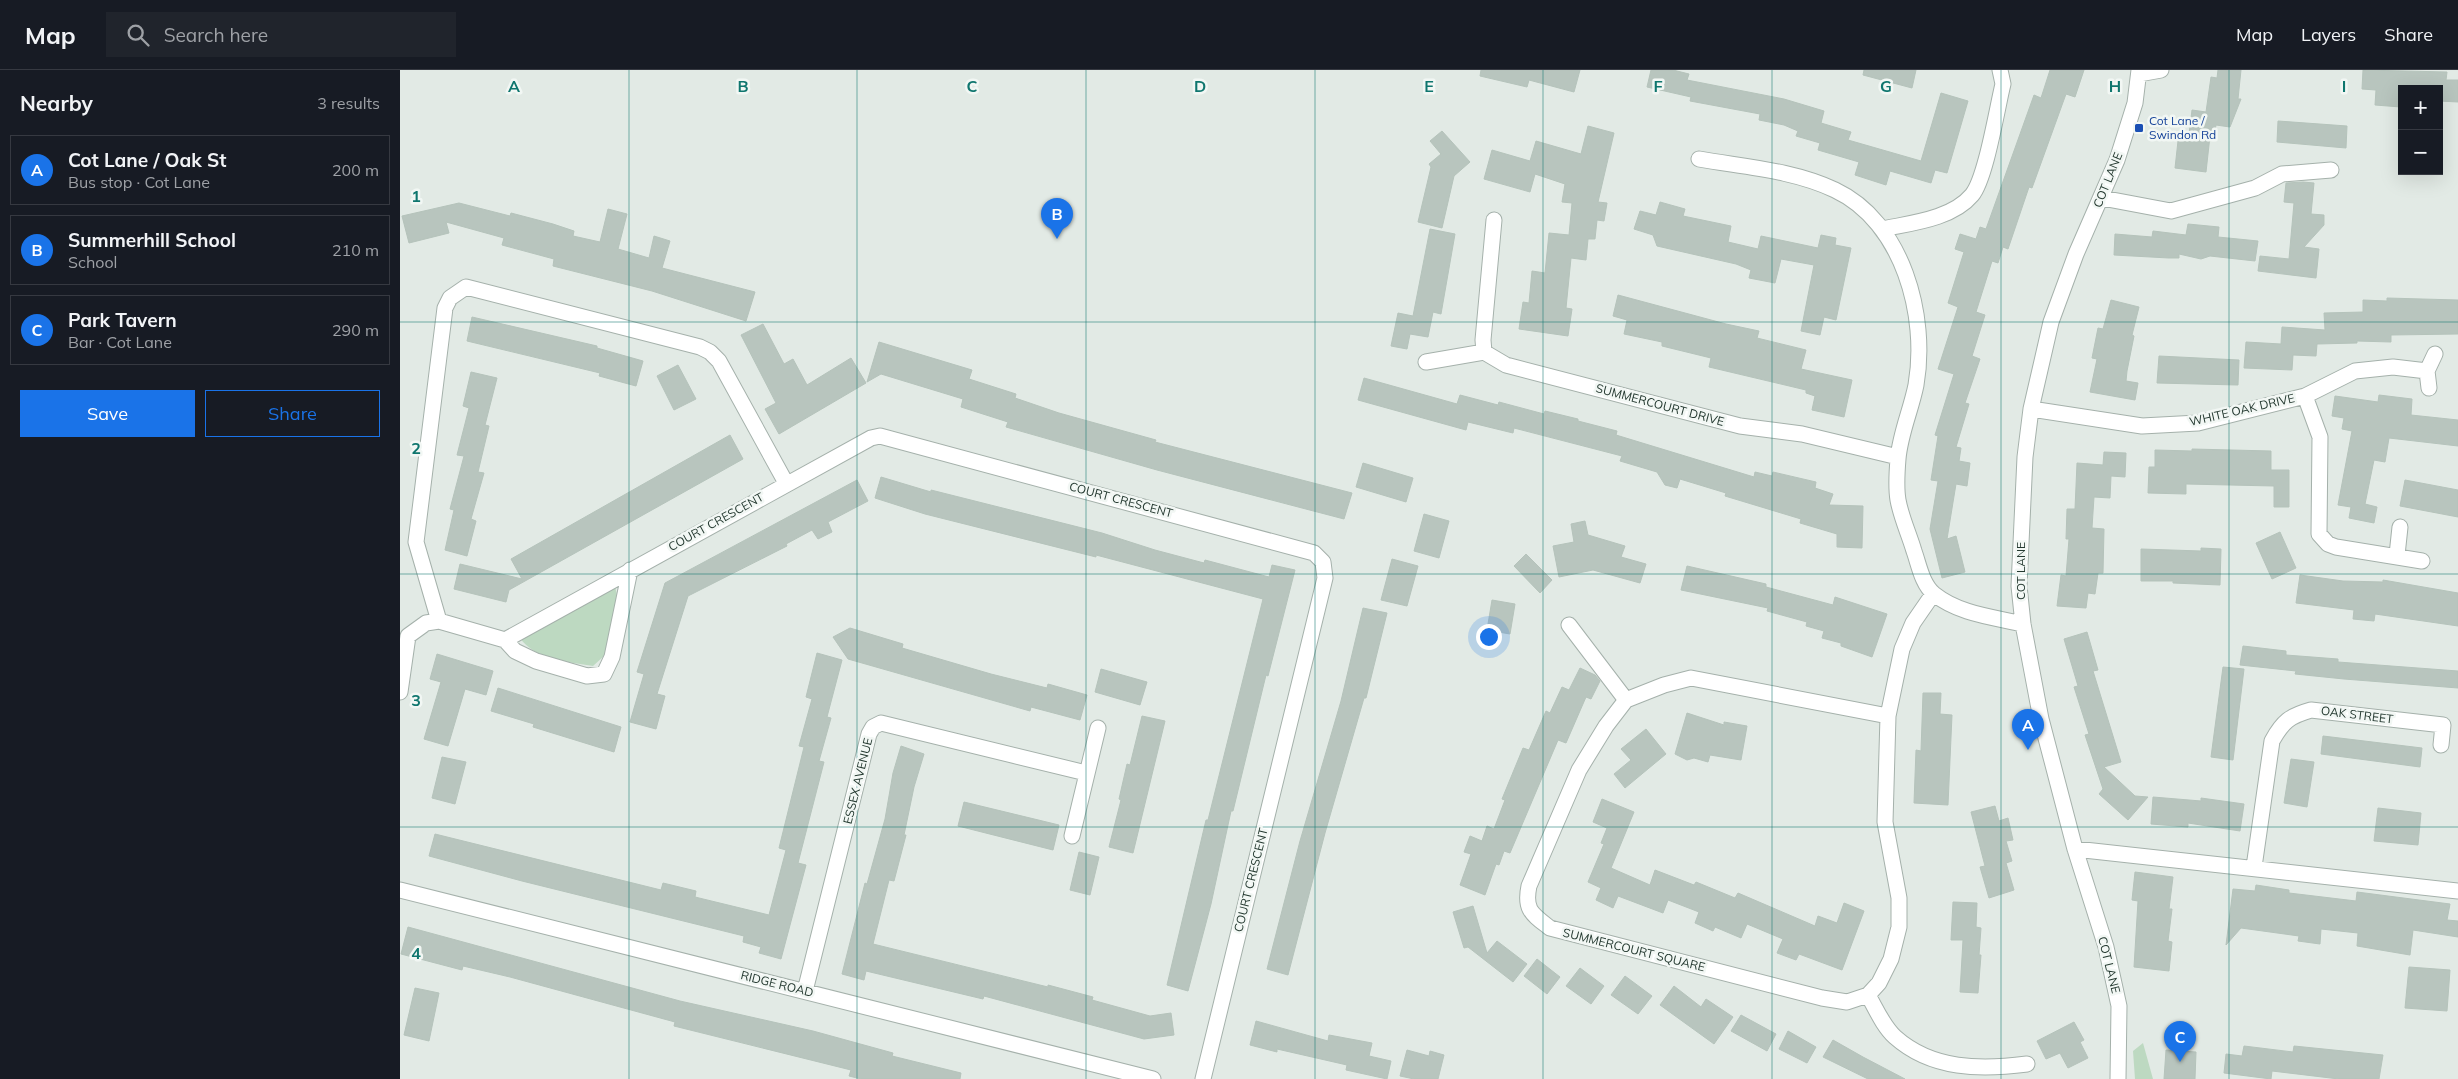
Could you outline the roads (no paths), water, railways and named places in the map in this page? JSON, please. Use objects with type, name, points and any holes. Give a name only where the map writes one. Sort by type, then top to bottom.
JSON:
[{"type":"street","points":[[1883,229],[1943,214],[1958,206],[1973,194],[1982,171],[2002,84],[2000,70]]},
{"type":"street","points":[[2139,72],[2161,70]]},
{"type":"street","name":"COT LANE","points":[[2118,1079],[2119,1006],[2106,946],[2075,849],[2041,718],[2023,624],[2019,586],[2025,457],[2031,409],[2051,322],[2076,254],[2102,198],[2128,127],[2139,72]]},
{"type":"street","points":[[1699,159],[1807,179],[1836,190],[1855,203],[1883,229],[1905,272],[1920,348],[1916,385],[1898,457],[1898,500],[1924,582],[1933,594],[1959,609],[2023,624]]},
{"type":"street","points":[[2102,198],[2171,211],[2255,188],[2282,174],[2331,170]]},
{"type":"street","points":[[1426,362],[1484,352],[1482,340],[1494,220]]},
{"type":"street","points":[[439,622],[416,542],[445,308],[450,298],[466,287],[700,347],[710,352],[719,362],[786,483]]},
{"type":"street","name":"SUMMERCOURT DRIVE","points":[[1484,352],[1506,365],[1740,426],[1802,434],[1898,457]]},
{"type":"street","points":[[2429,388],[2427,371],[2435,354]]},
{"type":"street","name":"WHITE OAK DRIVE","points":[[2031,409],[2142,426],[2198,423],[2305,396],[2354,371],[2393,367],[2427,371]]},
{"type":"street","name":"WHITE OAK DRIVE","points":[[2305,396],[2320,438],[2320,534],[2328,544],[2336,547],[2422,560]]},
{"type":"street","name":"COURT CRESCENT","points":[[504,640],[786,483],[871,438],[880,436],[1314,553],[1323,562],[1325,578],[1203,1079]]},
{"type":"street","points":[[2397,556],[2400,527]]},
{"type":"street","points":[[400,692],[408,636],[426,623],[439,622],[504,640],[515,651],[536,661],[587,676],[604,674],[612,657],[630,570]]},
{"type":"street","points":[[1933,594],[1913,623],[1902,649],[1888,716],[1885,822],[1899,898],[1899,927],[1891,958],[1879,984],[1868,995],[1885,1026],[1895,1037],[1918,1054],[1964,1067],[1991,1068],[2027,1064]]},
{"type":"street","points":[[1569,625],[1626,700],[1664,685],[1691,678],[1888,716]]},
{"type":"street","name":"SUMMERCOURT SQUARE","points":[[1626,700],[1606,726],[1579,770],[1529,886],[1526,898],[1530,913],[1550,928],[1822,998],[1847,1002],[1868,995]]},
{"type":"street","name":"OAK STREET","points":[[2254,867],[2272,741],[2280,726],[2293,715],[2312,710],[2443,725],[2440,746]]},
{"type":"street","name":"ESSEX AVENUE","points":[[805,991],[873,727],[881,723],[1086,773]]},
{"type":"street","points":[[1072,836],[1098,728]]},
{"type":"street","points":[[2075,849],[2254,867],[2458,891]]},
{"type":"street","name":"RIDGE ROAD","points":[[400,890],[1153,1079]]},
{"type":"place","name":"Cot Lane / Swindon Rd","points":[[2139,128]]},
{"type":"place","name":"Summerhill School","points":[[1057,239]]},
{"type":"place","name":"Cot Lane / Oak St","points":[[2028,750]]},
{"type":"place","name":"Park Tavern","points":[[2180,1062]]}]
